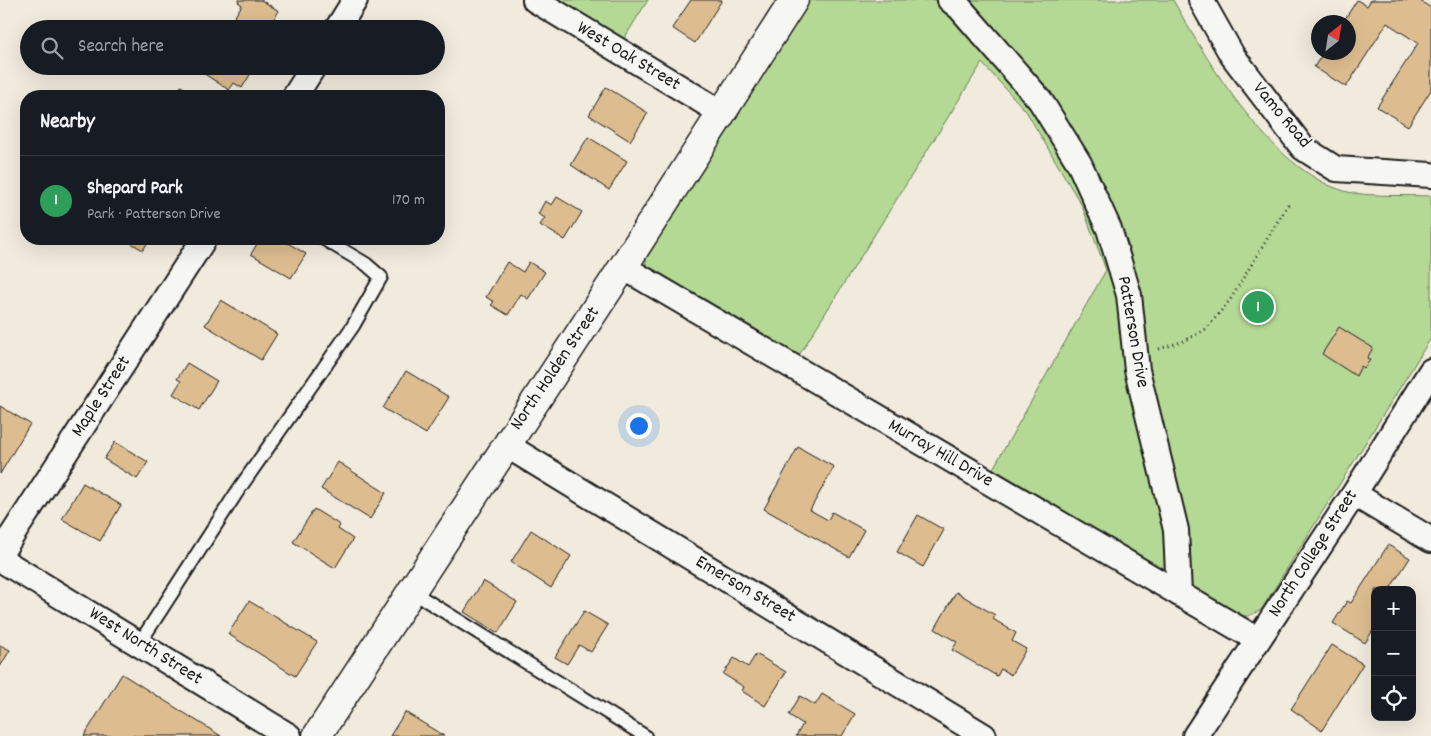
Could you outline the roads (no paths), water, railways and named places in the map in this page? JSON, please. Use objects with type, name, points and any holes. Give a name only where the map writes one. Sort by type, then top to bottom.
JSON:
[{"type":"main road","name":"North Holden Street","points":[[317,736],[623,267],[794,0]]},
{"type":"street","points":[[343,20],[355,0]]},
{"type":"street","name":"West Oak Street","points":[[534,0],[722,113]]},
{"type":"street","name":"Patterson Drive","points":[[950,0],[960,8],[1040,100],[1079,163],[1109,229],[1129,295],[1137,370],[1176,530],[1179,594]]},
{"type":"street","name":"Vamo Road","points":[[1200,0],[1232,55],[1303,148],[1336,169],[1431,175]]},
{"type":"street","points":[[299,90],[308,75]]},
{"type":"street","name":"Maple Street","points":[[0,554],[200,245]]},
{"type":"street","name":"Murray Hill Drive","points":[[623,267],[1258,640]]},
{"type":"street","name":"North College Street","points":[[1195,736],[1354,494],[1431,372]]},
{"type":"street","name":"Emerson Street","points":[[506,445],[984,736]]},
{"type":"street","points":[[1354,494],[1431,540]]},
{"type":"street","name":"West North Street","points":[[0,559],[289,736]]},
{"type":"lane","points":[[139,644],[239,490],[353,326],[382,277],[366,264],[334,245]]},
{"type":"lane","points":[[411,590],[645,736]]},
{"type":"place","name":"Shepard Park","points":[[1258,307]]}]
